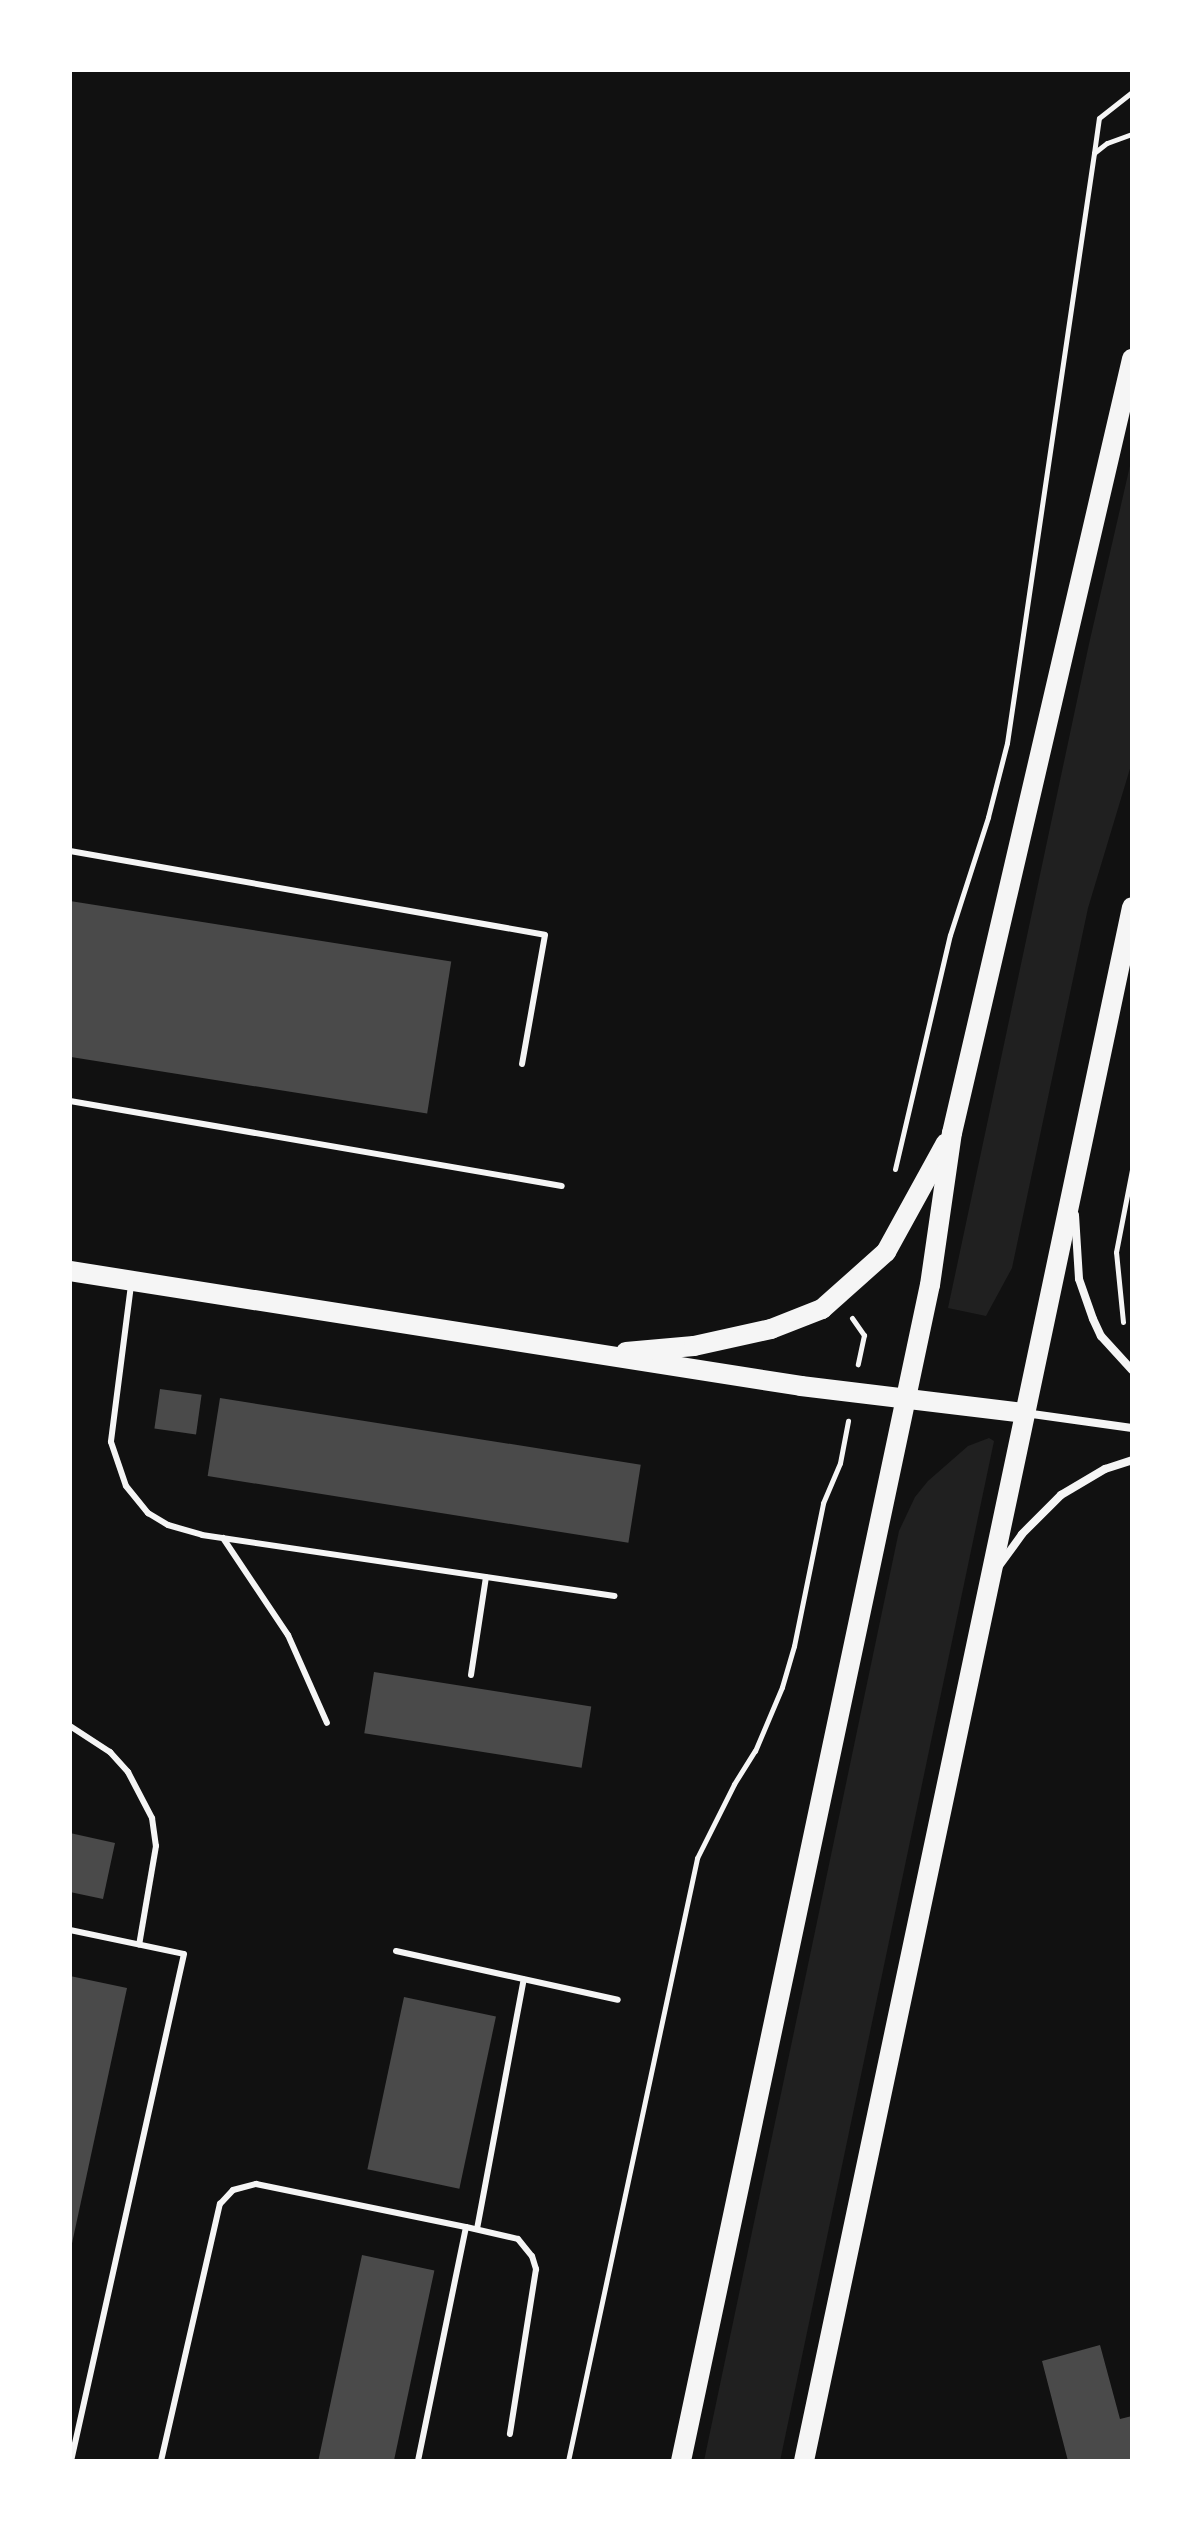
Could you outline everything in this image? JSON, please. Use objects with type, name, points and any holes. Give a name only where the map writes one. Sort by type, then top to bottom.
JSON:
[{"type":"main road","points":[[681,2461],[930,1285],[952,1133],[1132,359]]},
{"type":"main road","points":[[804,2461],[1132,907]]},
{"type":"main road","points":[[596,1354],[694,1346],[771,1329],[822,1309],[886,1252],[952,1133]]},
{"type":"main road","points":[[70,1271],[906,1402],[1024,1413]]},
{"type":"street","points":[[1073,1188],[1077,1260],[1085,1297],[1101,1336],[1132,1370]]},
{"type":"street","points":[[1024,1413],[1132,1428]]},
{"type":"street","points":[[989,1580],[1022,1534],[1061,1495],[1105,1469],[1132,1460]]},
{"type":"lane","points":[[70,851],[545,935],[522,1064]]},
{"type":"lane","points":[[70,1101],[562,1186]]},
{"type":"lane","points":[[131,1281],[111,1432],[118,1468],[135,1501],[148,1513],[182,1530],[223,1538],[615,1596]]},
{"type":"lane","points":[[223,1538],[288,1635],[327,1723]]},
{"type":"lane","points":[[471,1675],[486,1577]]},
{"type":"lane","points":[[70,1726],[110,1752],[128,1772],[152,1818],[156,1846],[139,1945]]},
{"type":"lane","points":[[70,1930],[184,1954],[71,2461]]},
{"type":"lane","points":[[396,1951],[618,2000]]},
{"type":"lane","points":[[477,2229],[524,1979]]},
{"type":"lane","points":[[161,2461],[220,2204],[233,2190],[270,2184],[518,2239],[532,2256],[536,2269],[510,2434]]},
{"type":"lane","points":[[418,2461],[466,2227]]},
{"type":"path","points":[[892,1184],[950,935],[988,817],[1007,743],[1099,118],[1132,92]]},
{"type":"path","points":[[1094,153],[1107,143],[1132,134]]},
{"type":"path","points":[[1124,1327],[1116,1252],[1132,1170]]},
{"type":"path","points":[[568,2461],[697,1858],[734,1784],[755,1751],[782,1687],[794,1646],[823,1503],[840,1463],[864,1335],[838,1297]]},
{"type":"shaded area","points":[[1132,457],[1132,762],[1088,908],[1012,1268],[986,1316],[948,1308],[1089,644]]},
{"type":"shaded area","points":[[989,1438],[994,1441],[780,2461],[704,2461],[899,1531],[915,1497],[928,1481],[968,1446]]},
{"type":"building","points":[[70,901],[451,961],[427,1113],[70,1057]]},
{"type":"building","points":[[160,1389],[202,1395],[196,1434],[154,1429]]},
{"type":"building","points":[[220,1398],[641,1465],[628,1543],[208,1476]]},
{"type":"building","points":[[374,1672],[591,1706],[582,1768],[364,1733]]},
{"type":"building","points":[[70,1833],[115,1843],[103,1899],[70,1892]]},
{"type":"building","points":[[70,1976],[127,1988],[71,2248],[70,2248]]},
{"type":"building","points":[[404,1997],[496,2017],[459,2189],[367,2169]]},
{"type":"building","points":[[362,2255],[434,2270],[394,2461],[318,2460]]},
{"type":"building","points":[[1100,2345],[1120,2419],[1132,2416],[1132,2455],[1130,2461],[1068,2461],[1042,2361]]}]
